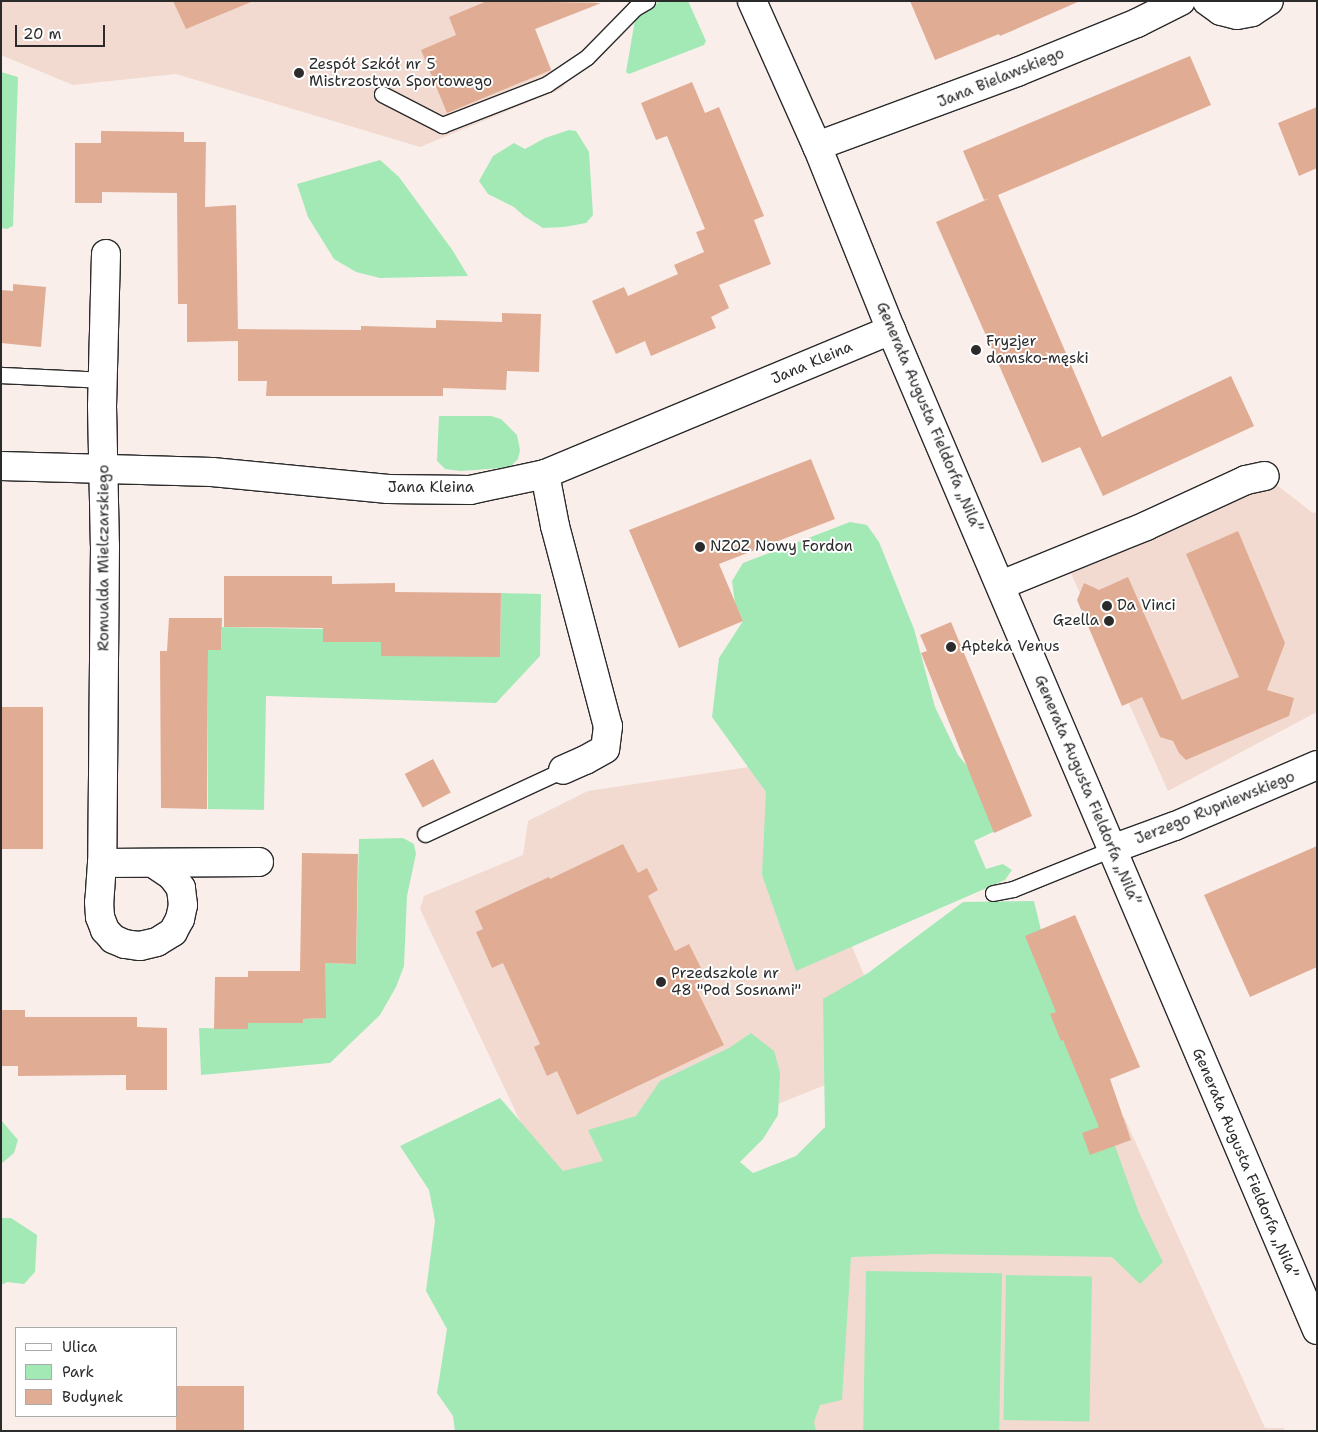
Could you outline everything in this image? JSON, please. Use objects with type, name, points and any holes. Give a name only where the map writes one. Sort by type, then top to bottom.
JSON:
[{"type":"street","name":"Generała Augusta Fieldorfa „Nila”","points":[[752,1],[817,146],[891,330],[1317,1330]]},
{"type":"street","name":"Jana Bielawskiego","points":[[817,146],[1017,72],[1138,23],[1181,1]]},
{"type":"street","points":[[1207,1],[1221,11],[1237,15],[1252,12],[1269,1]]},
{"type":"street","name":"Romualda Mielczarskiego","points":[[106,254],[103,380],[102,863],[99,902],[100,917],[105,930],[113,939],[125,944],[140,946],[157,942],[173,932],[180,919],[183,905],[181,888],[172,876],[154,864]]},
{"type":"street","name":"Jana Kleina","points":[[1,466],[212,472],[406,490],[470,490],[545,474],[891,330]]},
{"type":"street","points":[[545,474],[555,526],[608,726],[605,749],[563,770]]},
{"type":"street","points":[[1001,585],[1146,526],[1246,480],[1265,476]]},
{"type":"street","name":"Jerzego Rupniewskiego","points":[[1112,849],[1175,826],[1317,766]]},
{"type":"street","points":[[102,863],[259,862]]},
{"type":"lane","points":[[382,94],[442,125],[547,84],[587,57],[634,8],[647,1]]},
{"type":"lane","points":[[1,375],[103,380]]},
{"type":"lane","points":[[425,834],[563,770]]},
{"type":"lane","points":[[993,893],[1013,889],[1112,849]]},
{"type":"shaded area","name":"Zespół Szkół nr 5 Mistrzostwa Sportowego","points":[[1,1],[595,1],[597,5],[535,29],[552,71],[570,78],[561,89],[420,147],[176,74],[73,85],[1,55]]},
{"type":"shaded area","points":[[1265,476],[1313,513],[1317,512],[1317,712],[1168,791],[1065,560]]},
{"type":"shaded area","name":"Przedszkole nr 48 \"Pod Sosnami\"","points":[[775,763],[898,1056],[554,1193],[420,909],[424,896],[523,855],[528,821],[588,791]]},
{"type":"shaded area","points":[[1124,1117],[1265,1428],[1284,1428],[1284,1431],[706,1431],[709,1290],[1013,1156]]},
{"type":"green space","points":[[660,1],[688,1],[706,41],[704,45],[629,74],[626,72],[635,20]]},
{"type":"green space","points":[[1,72],[18,77],[13,226],[7,229],[1,228]]},
{"type":"green space","points":[[569,130],[576,131],[589,152],[593,215],[586,223],[543,228],[514,207],[488,194],[479,181],[493,156],[514,143],[525,149],[545,138]]},
{"type":"green space","points":[[380,160],[399,177],[453,251],[468,276],[380,278],[356,272],[334,259],[308,217],[297,184]]},
{"type":"green space","points":[[439,416],[491,416],[501,419],[517,435],[520,450],[518,459],[511,466],[501,468],[461,471],[445,469],[437,461]]},
{"type":"green space","points":[[850,522],[867,525],[879,542],[914,629],[935,707],[958,755],[979,781],[995,831],[974,841],[986,869],[1003,864],[1012,870],[1005,880],[796,971],[762,875],[766,792],[712,717],[719,658],[743,621],[735,603],[732,581],[743,563]]},
{"type":"green space","points":[[501,593],[541,594],[540,656],[496,703],[266,696],[264,810],[208,809],[208,650],[221,650],[222,627],[323,629],[323,642],[381,642],[500,657]]},
{"type":"green space","points":[[403,838],[414,844],[416,854],[407,896],[404,966],[396,987],[380,1015],[330,1063],[201,1075],[199,1028],[248,1029],[248,1023],[303,1023],[303,1019],[325,1018],[325,963],[356,964],[359,839]]},
{"type":"green space","points":[[1034,901],[1061,1013],[1095,1090],[1139,1213],[1163,1262],[1140,1284],[1112,1257],[935,1254],[851,1257],[842,1400],[820,1405],[814,1422],[816,1431],[455,1431],[453,1416],[437,1393],[447,1329],[426,1291],[435,1221],[429,1190],[400,1146],[500,1098],[563,1171],[603,1161],[588,1130],[636,1116],[660,1081],[729,1048],[751,1033],[774,1051],[780,1072],[778,1115],[763,1139],[740,1162],[753,1173],[796,1156],[825,1127],[823,999],[868,973],[963,902]]},
{"type":"green space","points":[[1,1120],[18,1140],[14,1153],[1,1164]]},
{"type":"green space","points":[[1,1218],[11,1218],[37,1235],[35,1272],[24,1284],[7,1282],[1,1285]]},
{"type":"green space","points":[[866,1271],[1002,1273],[999,1431],[863,1431]]},
{"type":"green space","points":[[1006,1275],[1092,1277],[1089,1421],[1003,1420]]},
{"type":"building","points":[[173,1],[251,1],[251,2],[186,29]]},
{"type":"building","points":[[487,1],[601,3],[535,29],[551,70],[447,113],[421,50],[456,35],[449,17]]},
{"type":"building","points":[[910,1],[1080,1],[1000,36],[999,34],[935,60]]},
{"type":"building","points":[[1190,56],[1211,105],[998,195],[1102,437],[1231,376],[1254,426],[1103,496],[1080,447],[1042,463],[936,222],[990,198],[984,200],[963,151]]},
{"type":"building","points":[[692,82],[705,113],[719,107],[764,216],[754,220],[771,264],[719,285],[729,308],[711,317],[716,328],[651,356],[645,341],[616,354],[592,301],[624,287],[628,296],[678,274],[674,265],[704,252],[696,232],[705,229],[667,136],[656,140],[641,103]]},
{"type":"building","points":[[1317,107],[1317,168],[1299,176],[1278,123]]},
{"type":"building","points":[[101,131],[184,132],[184,142],[206,142],[205,207],[236,205],[238,334],[238,329],[361,330],[361,326],[436,328],[436,320],[502,322],[502,313],[541,314],[539,372],[507,371],[506,390],[443,388],[443,396],[266,396],[267,381],[238,381],[238,341],[187,342],[187,304],[178,304],[177,193],[102,192],[102,203],[75,203],[75,143],[101,143]]},
{"type":"building","points":[[13,284],[46,287],[41,347],[1,343],[1,290],[13,291]]},
{"type":"building","name":"NZOZ Nowy Fordon","points":[[811,459],[835,519],[719,564],[743,621],[679,648],[629,530]]},
{"type":"building","points":[[1238,531],[1285,643],[1267,690],[1294,698],[1289,716],[1186,760],[1179,753],[1173,741],[1160,737],[1142,697],[1122,706],[1077,600],[1084,583],[1099,590],[1128,577],[1182,700],[1239,677],[1186,554]]},
{"type":"building","points":[[224,576],[332,576],[332,584],[395,583],[395,592],[501,593],[500,657],[381,656],[381,642],[323,642],[323,628],[224,627]]},
{"type":"building","points":[[169,618],[222,618],[221,650],[208,650],[207,809],[161,808],[160,651],[167,651]]},
{"type":"building","points":[[951,622],[1032,816],[994,833],[921,653],[927,651],[920,635]]},
{"type":"building","points":[[1,707],[43,707],[43,849],[1,849]]},
{"type":"building","points":[[433,759],[451,793],[423,808],[405,774]]},
{"type":"building","points":[[623,844],[638,873],[647,868],[658,890],[648,896],[675,951],[689,944],[706,978],[694,984],[724,1045],[577,1115],[557,1071],[547,1076],[534,1047],[540,1044],[503,963],[492,968],[476,932],[483,929],[475,911],[549,877],[550,879]]},
{"type":"building","points":[[1317,846],[1317,967],[1250,997],[1204,895]]},
{"type":"building","points":[[302,853],[358,854],[356,964],[325,963],[326,1018],[303,1019],[303,1023],[248,1023],[248,1029],[214,1029],[215,977],[248,977],[248,971],[300,971]]},
{"type":"building","points":[[1075,915],[1140,1067],[1110,1079],[1131,1140],[1090,1155],[1082,1133],[1099,1127],[1063,1040],[1061,1041],[1050,1014],[1056,1012],[1025,936]]},
{"type":"building","points":[[1,1010],[25,1010],[25,1017],[137,1017],[137,1027],[167,1028],[167,1090],[126,1090],[126,1075],[18,1076],[18,1066],[1,1066]]},
{"type":"building","points":[[178,1386],[244,1386],[244,1431],[176,1431]]},
{"type":"place","name":"Zespół Szkół nr 5 Mistrzostwa Sportowego","points":[[299,73]]},
{"type":"place","name":"Fryzjer damsko-męski","points":[[976,350]]},
{"type":"place","name":"NZOZ Nowy Fordon","points":[[700,547]]},
{"type":"place","name":"Da Vinci","points":[[1107,606]]},
{"type":"place","name":"Gzella","points":[[1109,621]]},
{"type":"place","name":"Apteka Venus","points":[[951,647]]},
{"type":"place","name":"Przedszkole nr 48 \"Pod Sosnami\"","points":[[661,982]]}]
